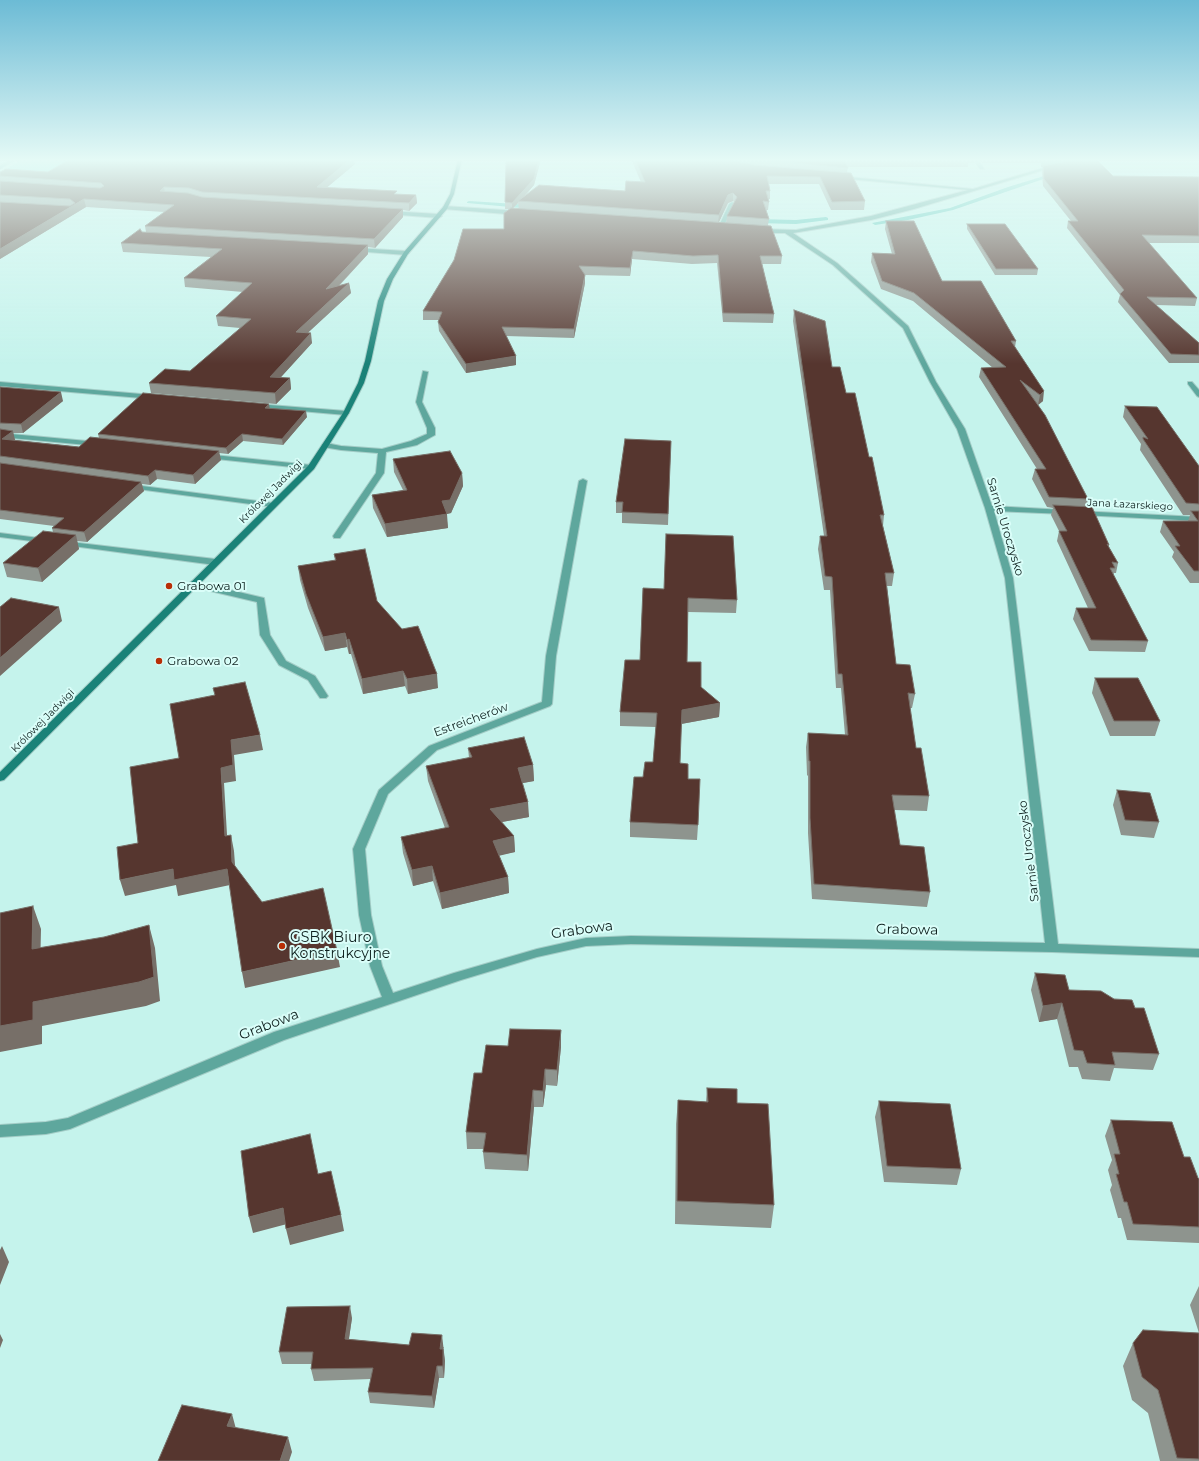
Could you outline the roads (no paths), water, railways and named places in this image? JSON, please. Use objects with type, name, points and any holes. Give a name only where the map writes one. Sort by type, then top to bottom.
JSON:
[{"type":"street","name":"Królowej Jadwigi","points":[[0,778],[192,584],[311,467],[346,413],[364,376],[381,301],[390,279],[406,253],[429,227]]},
{"type":"street","points":[[721,227],[728,228]]},
{"type":"street","points":[[751,230],[787,232],[815,227]]},
{"type":"street","name":"Sarnie Uroczysko","points":[[787,232],[835,264],[906,327],[934,382],[961,429],[989,508],[1009,578],[1052,948]]},
{"type":"street","points":[[348,250],[406,253]]},
{"type":"street","points":[[326,445],[340,448],[382,451],[414,443],[430,434],[431,428],[419,402],[425,372]]},
{"type":"street","points":[[1190,383],[1199,395]]},
{"type":"street","points":[[0,384],[158,397]]},
{"type":"street","points":[[253,406],[346,413]]},
{"type":"street","points":[[0,435],[103,444]]},
{"type":"street","points":[[337,536],[380,473],[382,451]]},
{"type":"street","points":[[202,455],[311,467]]},
{"type":"street","name":"Estreicherów","points":[[389,998],[376,966],[364,915],[360,849],[383,792],[433,748],[547,704],[551,656],[583,481]]},
{"type":"street","points":[[119,484],[273,506]]},
{"type":"street","name":"Jana Łazarskiego","points":[[989,508],[1199,519]]},
{"type":"street","points":[[0,535],[215,562]]},
{"type":"street","points":[[192,584],[261,600],[265,635],[282,663],[312,678],[323,696]]},
{"type":"street","name":"Grabowa","points":[[0,1131],[46,1128],[70,1123],[249,1047],[389,998],[458,976],[537,953],[586,942],[607,940],[1052,948],[1199,953]]},
{"type":"place","name":"Grabowa 01","points":[[169,586]]},
{"type":"place","name":"Grabowa 02","points":[[159,661]]},
{"type":"place","name":"GSBK Biuro Konstrukcyjne","points":[[282,946]]}]
